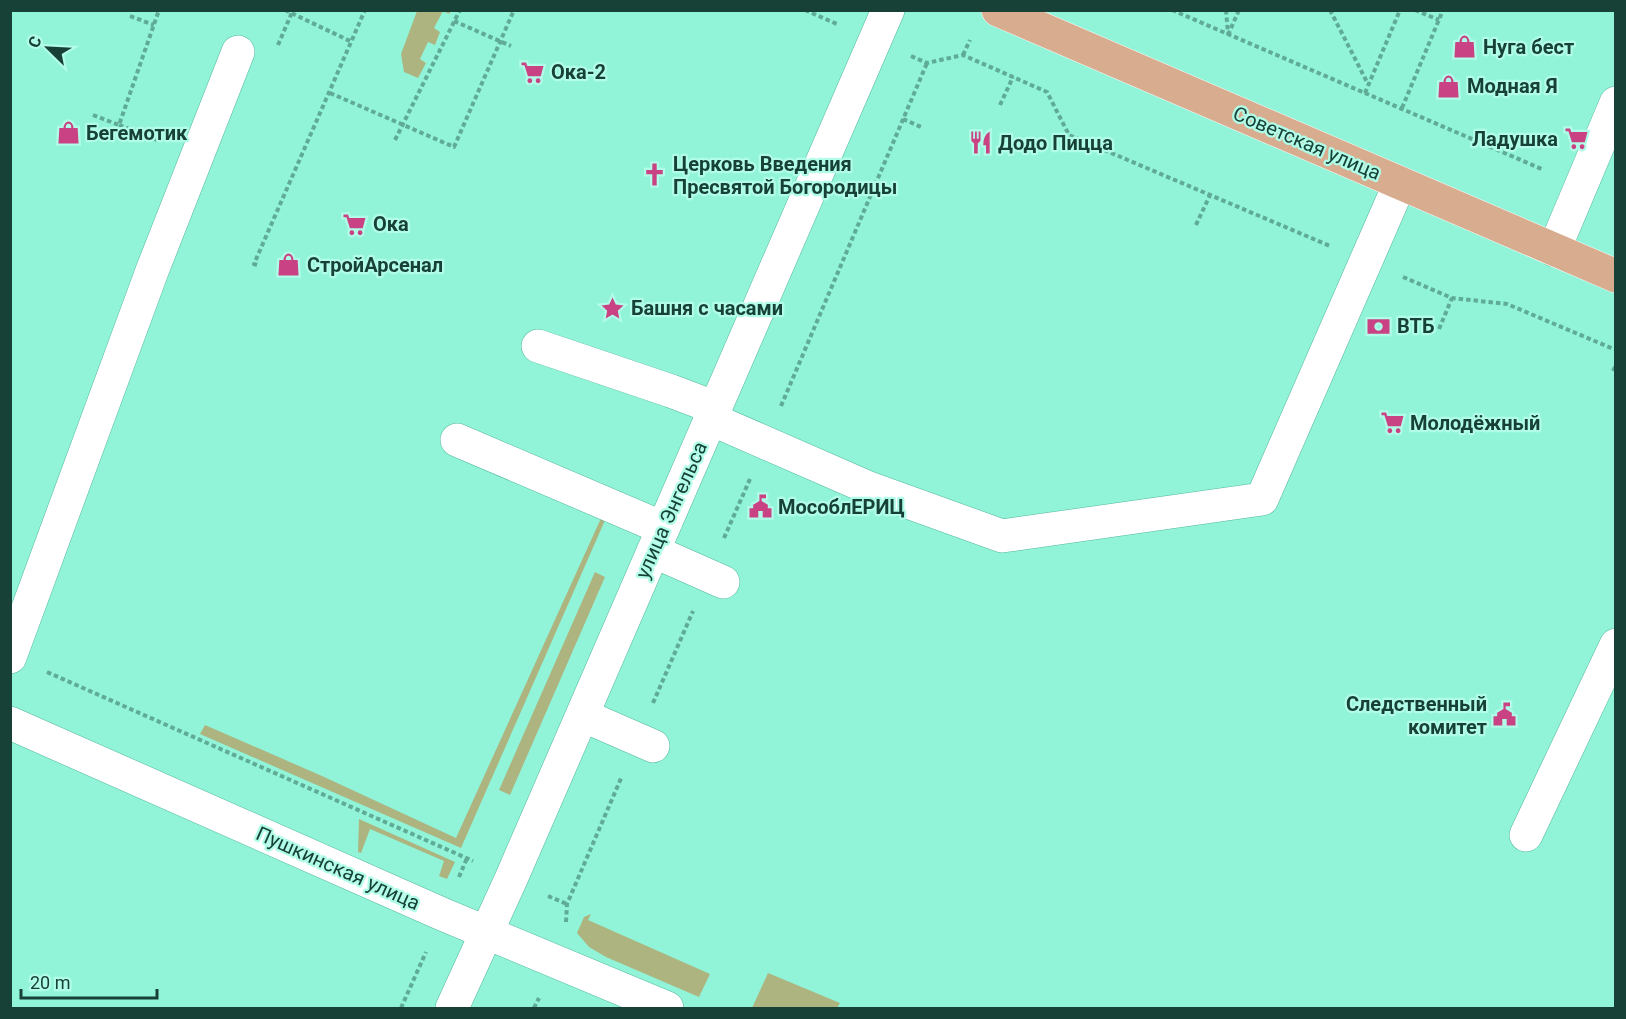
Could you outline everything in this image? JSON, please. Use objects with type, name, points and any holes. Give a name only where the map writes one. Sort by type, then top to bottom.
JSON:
[{"type":"main road","name":"Советская улица","points":[[998,10],[1616,276]]},
{"type":"street","name":"улица Энгельса","points":[[452,1008],[714,414],[888,10]]},
{"type":"street","points":[[11,657],[152,271],[237,52]]},
{"type":"street","points":[[1554,250],[1616,103]]},
{"type":"street","points":[[538,346],[671,391],[765,443],[869,488],[1002,536],[1262,499],[1400,183]]},
{"type":"street","points":[[457,440],[658,540],[716,579]]},
{"type":"street","points":[[1526,835],[1616,645]]},
{"type":"street","points":[[582,715],[645,743]]},
{"type":"street","name":"Пушкинская улица","points":[[10,723],[486,932],[667,1008]]},
{"type":"path","points":[[93,115],[119,125],[159,10]]},
{"type":"path","points":[[285,10],[352,42]]},
{"type":"path","points":[[257,265],[254,264],[365,10]]},
{"type":"path","points":[[395,140],[460,10]]},
{"type":"path","points":[[330,93],[454,147],[514,10]]},
{"type":"path","points":[[1172,10],[1581,186]]},
{"type":"path","points":[[1226,10],[1228,35]]},
{"type":"path","points":[[1228,35],[1239,10]]},
{"type":"path","points":[[1330,10],[1369,84]]},
{"type":"path","points":[[1365,93],[1400,10]]},
{"type":"path","points":[[1415,10],[1439,20]]},
{"type":"path","points":[[1402,108],[1443,10]]},
{"type":"path","points":[[805,11],[843,27]]},
{"type":"path","points":[[289,20],[293,12]]},
{"type":"path","points":[[130,16],[154,25]]},
{"type":"path","points":[[454,21],[511,46]]},
{"type":"path","points":[[907,54],[927,63],[963,56],[1047,92],[1069,135],[1452,298],[1507,304],[1616,350]]},
{"type":"path","points":[[566,925],[567,904],[645,743],[716,579],[765,443],[927,63]]},
{"type":"path","points":[[1000,105],[1013,77]]},
{"type":"path","points":[[903,119],[921,127]]},
{"type":"path","points":[[1196,225],[1209,195]]},
{"type":"path","points":[[1439,329],[1452,298]]},
{"type":"path","points":[[1612,372],[1616,365]]},
{"type":"path","points":[[11,657],[458,855]]},
{"type":"path","points":[[401,1008],[427,950]]},
{"type":"green space","points":[[417,11],[443,11],[434,28],[440,32],[435,45],[428,42],[420,59],[426,63],[418,78],[404,72],[401,54]]},
{"type":"green space","points":[[602,516],[606,518],[461,848],[200,734],[205,725],[456,838]]},
{"type":"green space","points":[[595,572],[605,577],[510,795],[499,790]]},
{"type":"green space","points":[[359,819],[455,862],[447,879],[439,876],[444,861],[370,829],[361,853],[358,852]]},
{"type":"green space","points":[[591,914],[588,920],[710,974],[699,997],[606,957],[589,947],[577,933],[584,917]]},
{"type":"green space","points":[[768,973],[840,1003],[837,1008],[752,1008]]},
{"type":"place","name":"Нуга бест","points":[[1465,47]]},
{"type":"place","name":"Ока-2","points":[[533,72]]},
{"type":"place","name":"Модная Я","points":[[1449,86]]},
{"type":"place","name":"Бегемотик","points":[[68,133]]},
{"type":"place","name":"Ладушка","points":[[1576,139]]},
{"type":"place","name":"Додо Пицца","points":[[980,143]]},
{"type":"place","name":"Церковь Введения Пресвятой Богородицы","points":[[655,175]]},
{"type":"place","name":"Ока","points":[[355,224]]},
{"type":"place","name":"СтройАрсенал","points":[[289,265]]},
{"type":"place","name":"Башня с часами","points":[[613,308]]},
{"type":"place","name":"ВТБ","points":[[1379,326]]},
{"type":"place","name":"Молодёжный","points":[[1392,423]]},
{"type":"place","name":"МособлЕРИЦ","points":[[760,507]]},
{"type":"place","name":"Следственный комитет","points":[[1505,715]]}]
